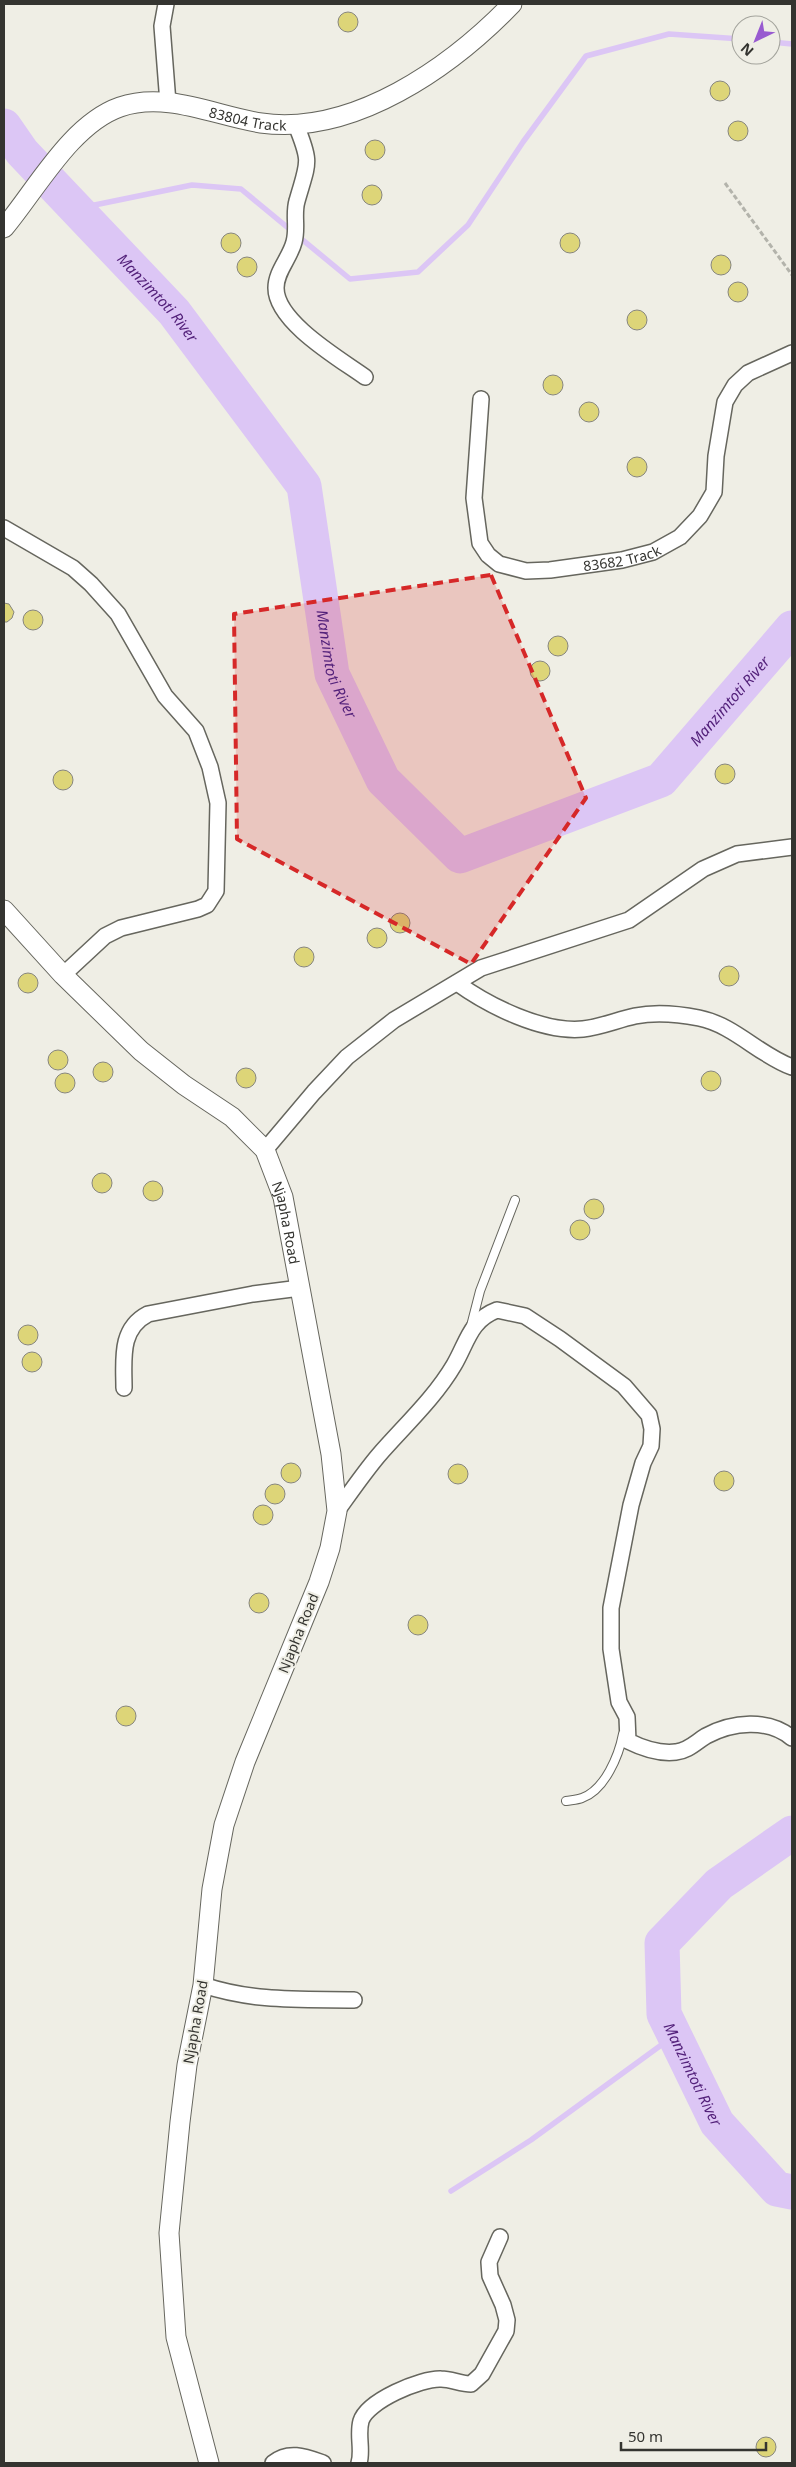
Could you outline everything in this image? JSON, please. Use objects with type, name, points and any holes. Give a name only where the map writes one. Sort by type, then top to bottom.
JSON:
[{"type":"street","points":[[166,4],[162,26],[168,103]]},
{"type":"street","name":"83804 Track","points":[[4,228],[49,168],[73,140],[95,121],[119,107],[144,102],[168,103],[262,123],[296,124],[335,118],[392,96],[454,56],[512,4]]},
{"type":"street","points":[[296,124],[308,160],[306,174],[296,205],[297,226],[294,244],[278,275],[277,297],[299,328],[365,376]]},
{"type":"street","name":"83682 Track","points":[[480,399],[474,498],[480,543],[488,555],[499,564],[526,571],[550,570],[622,560],[653,552],[680,537],[700,516],[714,492],[716,456],[725,402],[736,385],[748,373],[792,353]]},
{"type":"street","points":[[4,528],[73,568],[118,614],[165,696],[196,731],[210,767],[218,803],[218,873],[216,891],[212,899],[198,909],[121,928],[112,932],[94,945],[63,975]]},
{"type":"street","points":[[265,1150],[314,1092],[347,1057],[394,1020],[481,968],[629,920],[703,869],[737,854],[792,847]]},
{"type":"street","name":"Njapha Road","points":[[4,910],[63,975],[140,1050],[184,1085],[232,1117],[265,1150],[283,1197],[332,1454],[337,1511],[330,1548],[319,1582],[245,1762],[224,1825],[212,1889],[203,1985],[187,2065],[169,2233],[176,2337],[209,2463]]},
{"type":"street","points":[[457,983],[487,1002],[516,1015],[562,1028],[581,1029],[636,1016],[663,1015],[700,1018],[728,1030],[777,1061],[792,1067]]},
{"type":"street","points":[[124,1388],[124,1350],[127,1335],[138,1319],[148,1314],[254,1294],[300,1288]]},
{"type":"street","points":[[337,1511],[377,1458],[454,1365],[470,1330],[483,1317],[497,1310],[525,1316],[624,1386],[649,1416],[652,1429],[651,1446],[643,1463],[631,1505],[611,1608],[611,1649],[619,1702],[627,1718],[628,1741],[661,1752],[676,1752],[689,1748],[724,1727],[749,1724],[772,1726],[785,1732],[792,1738]]},
{"type":"street","points":[[203,1985],[232,1994],[261,1998],[354,2000]]},
{"type":"street","points":[[359,2463],[359,2433],[361,2421],[367,2412],[409,2386],[440,2379],[471,2384],[482,2374],[506,2331],[507,2320],[503,2305],[490,2276],[489,2262],[500,2237]]},
{"type":"street","points":[[274,2463],[285,2456],[293,2455],[323,2463]]},
{"type":"lane","points":[[470,1330],[480,1291],[515,1200]]},
{"type":"lane","points":[[566,1801],[582,1798],[590,1794],[608,1772],[620,1751],[627,1718]]},
{"type":"path","points":[[725,183],[792,275]]},
{"type":"highlighted area","points":[[491,575],[586,798],[471,964],[237,839],[234,614]]},
{"type":"building","points":[[348,12],[355,15],[358,22],[355,29],[348,32],[341,29],[338,22],[341,15]]},
{"type":"building","points":[[720,81],[727,84],[730,91],[727,98],[720,101],[713,98],[710,91],[713,84]]},
{"type":"building","points":[[738,121],[745,124],[748,131],[745,138],[738,141],[731,138],[728,131],[731,124]]},
{"type":"building","points":[[375,140],[382,143],[385,150],[382,157],[375,160],[368,157],[365,150],[368,143]]},
{"type":"building","points":[[372,185],[379,188],[382,195],[379,202],[372,205],[365,202],[362,195],[365,188]]},
{"type":"building","points":[[231,233],[238,236],[241,243],[238,250],[231,253],[224,250],[221,243],[224,236]]},
{"type":"building","points":[[570,233],[577,236],[580,243],[577,250],[570,253],[563,250],[560,243],[563,236]]},
{"type":"building","points":[[721,255],[728,258],[731,265],[728,272],[721,275],[714,272],[711,265],[714,258]]},
{"type":"building","points":[[247,257],[254,260],[257,267],[254,274],[247,277],[240,274],[237,267],[240,260]]},
{"type":"building","points":[[738,282],[745,285],[748,292],[745,299],[738,302],[731,299],[728,292],[731,285]]},
{"type":"building","points":[[637,310],[644,313],[647,320],[644,327],[637,330],[630,327],[627,320],[630,313]]},
{"type":"building","points":[[553,375],[560,378],[563,385],[560,392],[553,395],[546,392],[543,385],[546,378]]},
{"type":"building","points":[[589,402],[596,405],[599,412],[596,419],[589,422],[582,419],[579,412],[582,405]]},
{"type":"building","points":[[637,457],[644,460],[647,467],[644,474],[637,477],[630,474],[627,467],[630,460]]},
{"type":"building","points":[[4,603],[9,604],[14,612],[12,618],[7,622],[4,622]]},
{"type":"building","points":[[33,610],[40,613],[43,620],[40,627],[33,630],[26,627],[23,620],[26,613]]},
{"type":"building","points":[[558,636],[565,639],[568,646],[565,653],[558,656],[551,653],[548,646],[551,639]]},
{"type":"building","points":[[540,661],[547,664],[550,671],[547,678],[540,681],[533,678],[530,671],[533,664]]},
{"type":"building","points":[[725,764],[732,767],[735,774],[732,781],[725,784],[718,781],[715,774],[718,767]]},
{"type":"building","points":[[63,770],[70,773],[73,780],[70,787],[63,790],[56,787],[53,780],[56,773]]},
{"type":"building","points":[[400,913],[407,916],[410,923],[407,930],[400,933],[393,930],[390,923],[393,916]]},
{"type":"building","points":[[377,928],[384,931],[387,938],[384,945],[377,948],[370,945],[367,938],[370,931]]},
{"type":"building","points":[[304,947],[311,950],[314,957],[311,964],[304,967],[297,964],[294,957],[297,950]]},
{"type":"building","points":[[729,966],[736,969],[739,976],[736,983],[729,986],[722,983],[719,976],[722,969]]},
{"type":"building","points":[[28,973],[35,976],[38,983],[35,990],[28,993],[21,990],[18,983],[21,976]]},
{"type":"building","points":[[58,1050],[65,1053],[68,1060],[65,1067],[58,1070],[51,1067],[48,1060],[51,1053]]},
{"type":"building","points":[[103,1062],[110,1065],[113,1072],[110,1079],[103,1082],[96,1079],[93,1072],[96,1065]]},
{"type":"building","points":[[246,1068],[253,1071],[256,1078],[253,1085],[246,1088],[239,1085],[236,1078],[239,1071]]},
{"type":"building","points":[[711,1071],[718,1074],[721,1081],[718,1088],[711,1091],[704,1088],[701,1081],[704,1074]]},
{"type":"building","points":[[65,1073],[72,1076],[75,1083],[72,1090],[65,1093],[58,1090],[55,1083],[58,1076]]},
{"type":"building","points":[[102,1173],[109,1176],[112,1183],[109,1190],[102,1193],[95,1190],[92,1183],[95,1176]]},
{"type":"building","points":[[153,1181],[160,1184],[163,1191],[160,1198],[153,1201],[146,1198],[143,1191],[146,1184]]},
{"type":"building","points":[[594,1199],[601,1202],[604,1209],[601,1216],[594,1219],[587,1216],[584,1209],[587,1202]]},
{"type":"building","points":[[580,1220],[587,1223],[590,1230],[587,1237],[580,1240],[573,1237],[570,1230],[573,1223]]},
{"type":"building","points":[[28,1325],[35,1328],[38,1335],[35,1342],[28,1345],[21,1342],[18,1335],[21,1328]]},
{"type":"building","points":[[32,1352],[39,1355],[42,1362],[39,1369],[32,1372],[25,1369],[22,1362],[25,1355]]},
{"type":"building","points":[[291,1463],[298,1466],[301,1473],[298,1480],[291,1483],[284,1480],[281,1473],[284,1466]]},
{"type":"building","points":[[458,1464],[465,1467],[468,1474],[465,1481],[458,1484],[451,1481],[448,1474],[451,1467]]},
{"type":"building","points":[[724,1471],[731,1474],[734,1481],[731,1488],[724,1491],[717,1488],[714,1481],[717,1474]]},
{"type":"building","points":[[275,1484],[282,1487],[285,1494],[282,1501],[275,1504],[268,1501],[265,1494],[268,1487]]},
{"type":"building","points":[[263,1505],[270,1508],[273,1515],[270,1522],[263,1525],[256,1522],[253,1515],[256,1508]]},
{"type":"building","points":[[259,1593],[266,1596],[269,1603],[266,1610],[259,1613],[252,1610],[249,1603],[252,1596]]},
{"type":"building","points":[[418,1615],[425,1618],[428,1625],[425,1632],[418,1635],[411,1632],[408,1625],[411,1618]]},
{"type":"building","points":[[126,1706],[133,1709],[136,1716],[133,1723],[126,1726],[119,1723],[116,1716],[119,1709]]},
{"type":"building","points":[[766,2437],[773,2440],[776,2447],[773,2454],[766,2457],[759,2454],[756,2447],[759,2440]]},
{"type":"waterway","points":[[75,209],[192,185],[241,189],[350,279],[418,272],[468,225],[523,142],[586,56],[669,34],[731,38]]},
{"type":"waterway","points":[[781,43],[792,44]]},
{"type":"waterway","name":"Manzimtoti River","points":[[4,126],[22,152],[174,312],[304,486],[332,674],[383,780],[460,856],[661,780],[792,628]]},
{"type":"waterway","name":"Manzimtoti River","points":[[792,1833],[719,1884],[662,1943],[664,2014],[717,2123],[777,2189],[792,2192]]},
{"type":"waterway","points":[[451,2191],[531,2140],[675,2035]]}]
